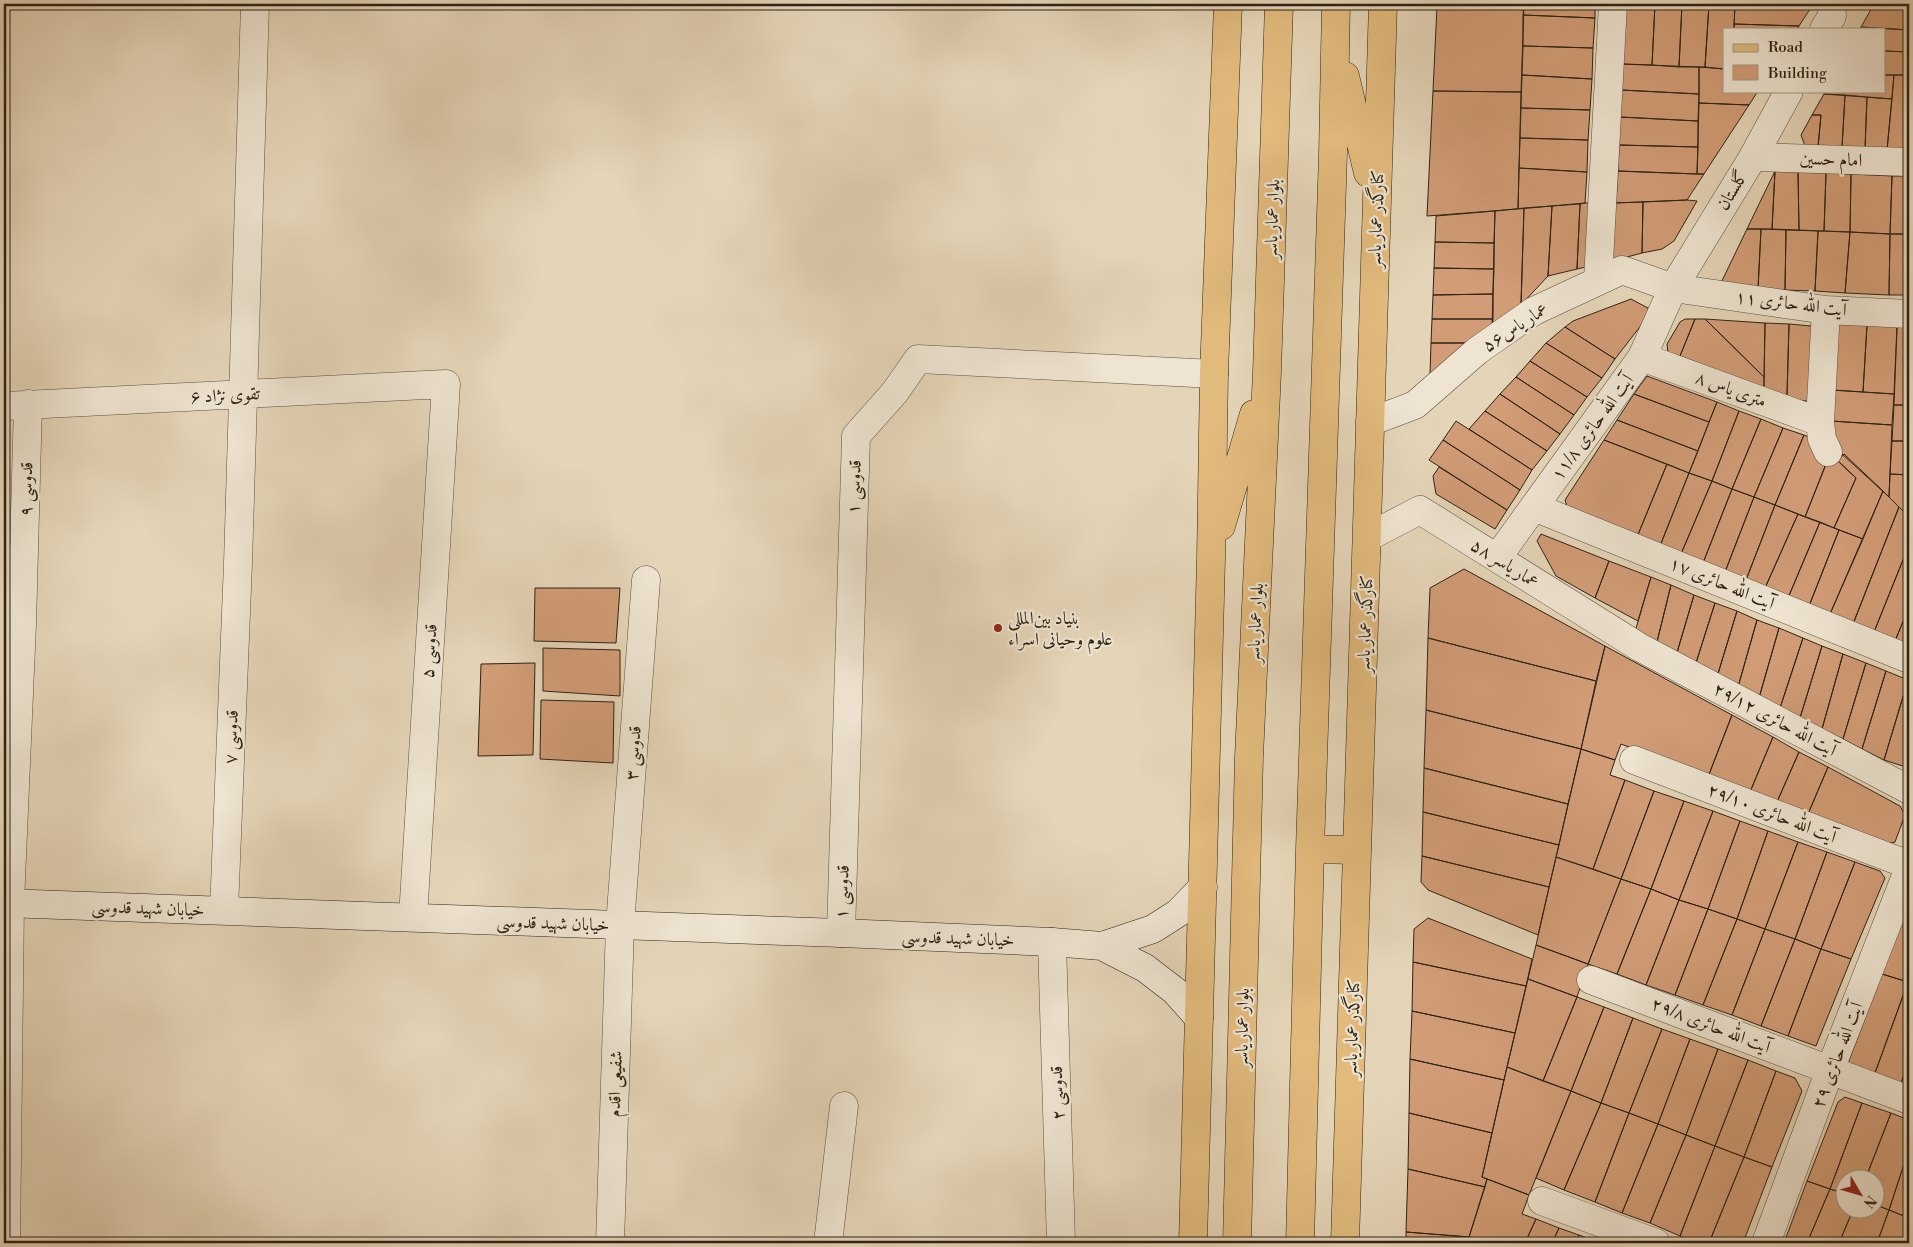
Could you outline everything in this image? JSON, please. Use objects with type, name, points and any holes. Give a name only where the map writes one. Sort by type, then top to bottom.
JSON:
[{"type":"main road","points":[[1193,1243],[1214,374],[1228,4]]},
{"type":"main road","name":"بلوار عمار یاسر","points":[[1236,1243],[1249,757],[1267,372],[1279,4]]},
{"type":"main road","points":[[1300,1243],[1310,849],[1334,154],[1336,4]]},
{"type":"main road","name":"کنارگذر عمار یاسر","points":[[1345,1243],[1368,538],[1382,4]]},
{"type":"main road","points":[[1336,38],[1376,208]]},
{"type":"main road","points":[[1211,559],[1267,372]]},
{"type":"main road","points":[[1310,849],[1357,850]]},
{"type":"street","name":"قدوسی ۷","points":[[224,910],[238,563],[255,4]]},
{"type":"street","points":[[1598,280],[1613,4]]},
{"type":"street","points":[[1825,28],[1832,16],[1831,4]]},
{"type":"street","name":"گلستان","points":[[1673,288],[1753,156],[1788,92]]},
{"type":"street","name":"امام حسین","points":[[1753,156],[1909,162]]},
{"type":"street","name":"عمار یاس۵۶","points":[[1370,422],[1415,405],[1478,351],[1534,311],[1598,280],[1622,270],[1673,288]]},
{"type":"street","name":"آیت الله حائری ۱۱","points":[[1673,288],[1826,310],[1909,314]]},
{"type":"street","name":"آیت الله حائری ۱۱/۸","points":[[1497,558],[1642,357],[1673,288]]},
{"type":"street","points":[[1826,310],[1820,422],[1822,439],[1828,452]]},
{"type":"street","name":"۸ متری یاس","points":[[1642,357],[1820,422]]},
{"type":"street","name":"قدوسی ۱","points":[[840,934],[856,436],[895,392],[918,359],[1214,374]]},
{"type":"street","name":"تقوی نژاد ۶","points":[[16,405],[446,384]]},
{"type":"street","name":"قدوسی ۵","points":[[413,917],[446,384]]},
{"type":"street","name":"قدوسی ۹","points":[[6,1243],[7,903],[22,624],[16,405]]},
{"type":"street","name":"آیت الله حائری ۱۷","points":[[1534,507],[1909,659]]},
{"type":"street","name":"عمار یاسر ۵۸","points":[[1368,538],[1420,510],[1641,648]]},
{"type":"street","name":"قدوسی ۳","points":[[620,925],[646,580]]},
{"type":"street","name":"آیت الله حائری ۲۹/۱۲","points":[[1641,648],[1909,790]]},
{"type":"street","name":"آیت الله حائری ۲۹/۱۰","points":[[1634,760],[1909,867]]},
{"type":"street","name":"آیت الله حائری ۲۹","points":[[1766,1243],[1830,1070],[1909,867]]},
{"type":"street","points":[[1102,946],[1153,929],[1178,913],[1202,887]]},
{"type":"street","name":"خیابان شهید قدوسی","points":[[7,903],[620,925],[1052,942],[1102,946]]},
{"type":"street","name":"شفیعی اقدم","points":[[610,1243],[620,925]]},
{"type":"street","name":"قدوسی ۲","points":[[1052,942],[1061,1243]]},
{"type":"street","points":[[1102,946],[1145,968],[1175,991],[1199,1018]]},
{"type":"street","name":"آیت الله حائری ۲۹/۸","points":[[1591,980],[1909,1100]]},
{"type":"street","points":[[828,1243],[844,1106]]},
{"type":"street","points":[[1542,1201],[1656,1243]]},
{"type":"building","points":[[1439,4],[1524,4],[1521,92],[1433,91],[1437,6]]},
{"type":"building","points":[[1524,4],[1595,4],[1595,18],[1523,15]]},
{"type":"building","points":[[1624,4],[1655,4],[1652,65],[1622,64]]},
{"type":"building","points":[[1655,4],[1682,4],[1679,67],[1652,65]]},
{"type":"building","points":[[1682,4],[1709,4],[1705,67],[1679,67]]},
{"type":"building","points":[[1709,4],[1735,4],[1734,28],[1723,28],[1723,69],[1705,67]]},
{"type":"building","points":[[1735,4],[1811,4],[1812,6],[1799,26],[1734,24]]},
{"type":"building","points":[[1874,4],[1909,4],[1909,30],[1861,27]]},
{"type":"building","points":[[1523,15],[1595,18],[1593,48],[1523,46]]},
{"type":"building","points":[[1734,24],[1799,26],[1798,28],[1734,28]]},
{"type":"building","points":[[1886,29],[1909,30],[1909,52],[1886,51]]},
{"type":"building","points":[[1523,46],[1593,48],[1592,79],[1522,75]]},
{"type":"building","points":[[1886,51],[1909,52],[1909,75],[1886,75]]},
{"type":"building","points":[[1622,64],[1699,67],[1699,94],[1621,90]]},
{"type":"building","points":[[1699,67],[1723,69],[1723,92],[1757,92],[1749,105],[1699,103]]},
{"type":"building","points":[[1522,75],[1592,79],[1590,110],[1521,108]]},
{"type":"building","points":[[1886,75],[1894,75],[1892,99],[1824,94],[1825,92],[1886,92]]},
{"type":"building","points":[[1894,75],[1909,75],[1909,151],[1887,150]]},
{"type":"building","points":[[1621,90],[1699,94],[1698,121],[1620,117]]},
{"type":"building","points":[[1433,91],[1521,92],[1518,209],[1427,216]]},
{"type":"building","points":[[1824,94],[1845,95],[1842,148],[1818,147],[1821,115],[1812,115]]},
{"type":"building","points":[[1845,95],[1867,97],[1865,149],[1842,148]]},
{"type":"building","points":[[1867,97],[1892,99],[1887,150],[1865,149]]},
{"type":"building","points":[[1699,103],[1749,105],[1704,174],[1697,174]]},
{"type":"building","points":[[1521,108],[1590,110],[1588,140],[1520,138]]},
{"type":"building","points":[[1812,115],[1821,115],[1818,147],[1805,146],[1801,135]]},
{"type":"building","points":[[1620,117],[1698,121],[1698,147],[1619,145]]},
{"type":"building","points":[[1520,138],[1588,140],[1587,172],[1519,168]]},
{"type":"building","points":[[1619,145],[1698,147],[1697,174],[1618,171]]},
{"type":"building","points":[[1519,168],[1587,172],[1585,203],[1518,209]]},
{"type":"building","points":[[1618,171],[1704,174],[1687,200],[1616,203]]},
{"type":"building","points":[[1775,171],[1798,172],[1799,230],[1772,229]]},
{"type":"building","points":[[1775,171],[1772,229],[1747,229]]},
{"type":"building","points":[[1798,172],[1826,173],[1824,231],[1799,230]]},
{"type":"building","points":[[1826,173],[1851,174],[1850,232],[1824,231]]},
{"type":"building","points":[[1851,174],[1892,176],[1890,234],[1850,232]]},
{"type":"building","points":[[1892,176],[1909,176],[1909,234],[1890,234]]},
{"type":"building","points":[[1697,201],[1674,241],[1662,249],[1642,253],[1643,202]]},
{"type":"building","points":[[1643,202],[1642,253],[1608,262],[1611,203]]},
{"type":"building","points":[[1611,203],[1608,262],[1577,269],[1580,204]]},
{"type":"building","points":[[1580,204],[1577,269],[1548,276],[1552,206]]},
{"type":"building","points":[[1552,206],[1548,276],[1521,305],[1524,208]]},
{"type":"building","points":[[1524,208],[1521,305],[1492,330],[1495,211]]},
{"type":"building","points":[[1495,211],[1494,243],[1435,242],[1436,216]]},
{"type":"building","points":[[1747,229],[1761,229],[1758,289],[1719,287]]},
{"type":"building","points":[[1761,229],[1786,230],[1785,290],[1758,289]]},
{"type":"building","points":[[1786,230],[1818,231],[1815,291],[1785,290]]},
{"type":"building","points":[[1818,231],[1850,232],[1845,293],[1815,291]]},
{"type":"building","points":[[1850,232],[1890,234],[1889,295],[1845,293]]},
{"type":"building","points":[[1890,234],[1909,234],[1908,295],[1889,295]]},
{"type":"building","points":[[1435,242],[1494,243],[1494,269],[1434,268]]},
{"type":"building","points":[[1434,268],[1494,269],[1493,294],[1433,295]]},
{"type":"building","points":[[1493,294],[1493,319],[1432,319],[1433,295]]},
{"type":"building","points":[[1631,299],[1648,308],[1649,315],[1615,359],[1565,327],[1573,321]]},
{"type":"building","points":[[1432,319],[1493,319],[1492,330],[1477,343],[1431,343]]},
{"type":"building","points":[[1685,319],[1695,319],[1680,356],[1668,353],[1667,344],[1680,322]]},
{"type":"building","points":[[1695,319],[1705,319],[1764,377],[1764,388],[1680,356]]},
{"type":"building","points":[[1705,319],[1765,323],[1764,377]]},
{"type":"building","points":[[1765,323],[1789,324],[1787,396],[1764,388]]},
{"type":"building","points":[[1789,324],[1811,326],[1816,330],[1813,402],[1787,396]]},
{"type":"building","points":[[1840,324],[1867,325],[1863,392],[1832,390],[1833,331]]},
{"type":"building","points":[[1867,325],[1897,327],[1894,394],[1863,392]]},
{"type":"building","points":[[1565,327],[1615,359],[1602,378],[1546,343]]},
{"type":"building","points":[[1897,327],[1909,328],[1909,405],[1894,405]]},
{"type":"building","points":[[1431,343],[1477,343],[1430,374]]},
{"type":"building","points":[[1546,343],[1602,378],[1587,397],[1530,361]]},
{"type":"building","points":[[1530,361],[1587,397],[1574,415],[1516,377]]},
{"type":"building","points":[[1647,376],[1717,402],[1709,422],[1634,394]]},
{"type":"building","points":[[1516,377],[1574,415],[1560,434],[1500,394]]},
{"type":"building","points":[[1832,390],[1894,394],[1892,425],[1831,421]]},
{"type":"building","points":[[1500,394],[1560,434],[1547,451],[1485,411]]},
{"type":"building","points":[[1634,394],[1709,422],[1698,451],[1617,420]]},
{"type":"building","points":[[1717,402],[1739,411],[1712,481],[1689,473]]},
{"type":"building","points":[[1894,405],[1909,405],[1909,441],[1892,441]]},
{"type":"building","points":[[1485,411],[1547,451],[1532,470],[1469,429]]},
{"type":"building","points":[[1739,411],[1761,419],[1732,489],[1712,481]]},
{"type":"building","points":[[1761,419],[1783,428],[1754,497],[1732,489]]},
{"type":"building","points":[[1617,420],[1698,451],[1689,473],[1604,440]]},
{"type":"building","points":[[1456,421],[1532,470],[1520,490],[1443,440]]},
{"type":"building","points":[[1831,421],[1892,425],[1889,497],[1830,443]]},
{"type":"building","points":[[1783,428],[1804,435],[1775,505],[1754,497]]},
{"type":"building","points":[[1804,435],[1815,440],[1826,464],[1805,517],[1775,505]]},
{"type":"building","points":[[1443,440],[1520,490],[1507,510],[1429,460]]},
{"type":"building","points":[[1604,440],[1667,464],[1637,537],[1568,509],[1565,500]]},
{"type":"building","points":[[1892,441],[1909,441],[1909,475],[1890,474]]},
{"type":"building","points":[[1844,454],[1883,491],[1863,539],[1834,528],[1856,478],[1838,461]]},
{"type":"building","points":[[1838,461],[1856,478],[1834,528],[1805,517],[1826,464]]},
{"type":"building","points":[[1667,464],[1689,473],[1660,546],[1637,537]]},
{"type":"building","points":[[1439,467],[1507,510],[1495,529],[1436,494],[1433,476]]},
{"type":"building","points":[[1689,473],[1712,481],[1681,554],[1660,546]]},
{"type":"building","points":[[1890,474],[1909,475],[1909,517],[1889,497]]},
{"type":"building","points":[[1712,481],[1732,489],[1703,563],[1681,554]]},
{"type":"building","points":[[1732,489],[1754,497],[1725,572],[1703,563]]},
{"type":"building","points":[[1883,491],[1899,507],[1853,624],[1830,614]]},
{"type":"building","points":[[1754,497],[1775,505],[1746,580],[1725,572]]},
{"type":"building","points":[[1775,505],[1798,514],[1765,588],[1746,580]]},
{"type":"building","points":[[1899,507],[1909,517],[1909,545],[1874,632],[1853,624]]},
{"type":"building","points":[[1798,514],[1820,522],[1788,598],[1765,588]]},
{"type":"building","points":[[1820,522],[1839,530],[1809,606],[1788,598]]},
{"type":"building","points":[[1839,530],[1863,539],[1830,614],[1809,606]]},
{"type":"building","points":[[1541,534],[1609,561],[1595,598],[1556,576],[1537,541]]},
{"type":"building","points":[[1909,545],[1909,607],[1895,641],[1874,632]]},
{"type":"building","points":[[1609,561],[1651,577],[1638,621],[1595,598]]},
{"type":"building","points":[[1464,569],[1605,646],[1596,681],[1428,638],[1430,588]]},
{"type":"building","points":[[1651,577],[1671,585],[1656,646],[1634,635]]},
{"type":"building","points":[[1671,585],[1694,595],[1676,656],[1656,646]]},
{"type":"building","points":[[535,588],[620,588],[616,643],[534,641]]},
{"type":"building","points":[[1694,595],[1715,603],[1695,666],[1676,656]]},
{"type":"building","points":[[1715,603],[1737,611],[1717,677],[1695,666]]},
{"type":"building","points":[[1909,607],[1909,646],[1895,641]]},
{"type":"building","points":[[1737,611],[1757,620],[1738,687],[1717,677]]},
{"type":"building","points":[[1757,620],[1779,628],[1759,698],[1738,687]]},
{"type":"building","points":[[1779,628],[1803,638],[1780,708],[1759,698]]},
{"type":"building","points":[[1428,638],[1596,681],[1581,749],[1426,710]]},
{"type":"building","points":[[1803,638],[1822,646],[1800,718],[1780,708]]},
{"type":"building","points":[[1605,646],[1732,715],[1708,777],[1621,744],[1615,760],[1581,749]]},
{"type":"building","points":[[1822,646],[1843,654],[1822,729],[1800,718]]},
{"type":"building","points":[[543,648],[620,650],[620,696],[543,691]]},
{"type":"building","points":[[1843,654],[1866,663],[1843,739],[1822,729]]},
{"type":"building","points":[[535,663],[533,755],[478,756],[481,664]]},
{"type":"building","points":[[1866,663],[1886,671],[1862,749],[1843,739]]},
{"type":"building","points":[[1886,671],[1908,680],[1884,760],[1862,749]]},
{"type":"building","points":[[1909,680],[1909,768],[1884,760]]},
{"type":"building","points":[[541,700],[614,702],[613,763],[540,759]]},
{"type":"building","points":[[1426,710],[1581,749],[1568,804],[1424,768]]},
{"type":"building","points":[[1732,715],[1773,737],[1750,792],[1708,777]]},
{"type":"building","points":[[1773,737],[1799,752],[1777,802],[1750,792]]},
{"type":"building","points":[[1581,749],[1615,760],[1610,775],[1625,780],[1593,869],[1556,857]]},
{"type":"building","points":[[1799,752],[1828,767],[1808,814],[1777,802]]},
{"type":"building","points":[[1828,767],[1900,806],[1905,815],[1895,842],[1887,844],[1808,814]]},
{"type":"building","points":[[1424,768],[1568,804],[1559,845],[1423,812]]},
{"type":"building","points":[[1625,780],[1654,791],[1621,879],[1593,869]]},
{"type":"building","points":[[1654,791],[1684,801],[1651,889],[1621,879]]},
{"type":"building","points":[[1684,801],[1713,811],[1679,900],[1651,889]]},
{"type":"building","points":[[1713,811],[1740,821],[1708,909],[1679,900]]},
{"type":"building","points":[[1423,812],[1559,845],[1549,887],[1422,856]]},
{"type":"building","points":[[1740,821],[1768,831],[1737,919],[1708,909]]},
{"type":"building","points":[[1768,831],[1798,842],[1765,929],[1737,919]]},
{"type":"building","points":[[1798,842],[1827,852],[1795,939],[1765,929]]},
{"type":"building","points":[[1827,852],[1855,862],[1821,949],[1795,939]]},
{"type":"building","points":[[1422,856],[1549,887],[1538,935],[1428,890],[1421,882]]},
{"type":"building","points":[[1556,857],[1621,879],[1588,964],[1536,945]]},
{"type":"building","points":[[1855,862],[1880,871],[1885,878],[1851,959],[1821,949]]},
{"type":"building","points":[[1621,879],[1651,889],[1617,974],[1588,964]]},
{"type":"building","points":[[1651,889],[1679,900],[1646,985],[1617,974]]},
{"type":"building","points":[[1679,900],[1708,909],[1675,995],[1646,985]]},
{"type":"building","points":[[1909,903],[1909,978],[1908,982],[1882,974]]},
{"type":"building","points":[[1708,909],[1737,919],[1703,1005],[1675,995]]},
{"type":"building","points":[[1428,918],[1532,959],[1526,986],[1413,962],[1414,929]]},
{"type":"building","points":[[1737,919],[1765,929],[1732,1015],[1703,1005]]},
{"type":"building","points":[[1765,929],[1795,939],[1761,1026],[1732,1015]]},
{"type":"building","points":[[1795,939],[1821,949],[1788,1036],[1761,1026]]},
{"type":"building","points":[[1536,945],[1588,964],[1577,997],[1528,979]]},
{"type":"building","points":[[1821,949],[1851,959],[1816,1046],[1788,1036]]},
{"type":"building","points":[[1413,962],[1526,986],[1515,1033],[1412,1011]]},
{"type":"building","points":[[1882,974],[1908,982],[1875,1073],[1848,1063]]},
{"type":"building","points":[[1528,979],[1577,997],[1543,1081],[1507,1067]]},
{"type":"building","points":[[1908,982],[1909,1061],[1901,1083],[1875,1073]]},
{"type":"building","points":[[1577,997],[1604,1007],[1571,1091],[1543,1081]]},
{"type":"building","points":[[1604,1007],[1633,1018],[1601,1103],[1571,1091]]},
{"type":"building","points":[[1412,1011],[1515,1033],[1504,1080],[1410,1059]]},
{"type":"building","points":[[1633,1018],[1662,1029],[1629,1113],[1601,1103]]},
{"type":"building","points":[[1662,1029],[1690,1039],[1658,1124],[1629,1113]]},
{"type":"building","points":[[1690,1039],[1718,1049],[1686,1135],[1658,1124]]},
{"type":"building","points":[[1718,1049],[1748,1060],[1715,1146],[1686,1135]]},
{"type":"building","points":[[1410,1059],[1504,1080],[1492,1133],[1409,1113]]},
{"type":"building","points":[[1748,1060],[1776,1071],[1744,1157],[1715,1146]]},
{"type":"building","points":[[1909,1061],[1909,1086],[1901,1083]]},
{"type":"building","points":[[1507,1067],[1571,1091],[1529,1195],[1482,1177]]},
{"type":"building","points":[[1776,1071],[1795,1078],[1802,1091],[1772,1167],[1744,1157]]},
{"type":"building","points":[[1571,1091],[1601,1103],[1564,1190],[1536,1178]]},
{"type":"building","points":[[1845,1097],[1862,1103],[1830,1189],[1807,1181],[1838,1102]]},
{"type":"building","points":[[1601,1103],[1629,1113],[1595,1202],[1564,1190]]},
{"type":"building","points":[[1862,1103],[1891,1113],[1869,1170],[1837,1170]]},
{"type":"building","points":[[1409,1113],[1492,1133],[1482,1177],[1487,1179],[1485,1187],[1408,1169]]},
{"type":"building","points":[[1629,1113],[1658,1124],[1622,1213],[1595,1202]]},
{"type":"building","points":[[1891,1113],[1909,1120],[1909,1149],[1889,1210],[1886,1209],[1886,1170],[1869,1170]]},
{"type":"building","points":[[1658,1124],[1686,1135],[1650,1223],[1622,1213]]},
{"type":"building","points":[[1686,1135],[1715,1146],[1680,1236],[1650,1223]]},
{"type":"building","points":[[1715,1146],[1744,1157],[1709,1243],[1699,1243],[1680,1236]]},
{"type":"building","points":[[1909,1149],[1909,1218],[1889,1210]]},
{"type":"building","points":[[1744,1157],[1772,1167],[1743,1243],[1709,1243]]},
{"type":"building","points":[[1408,1169],[1485,1187],[1469,1237],[1406,1232]]},
{"type":"building","points":[[1836,1173],[1836,1191],[1830,1189]]},
{"type":"building","points":[[1487,1179],[1529,1195],[1522,1214],[1536,1219],[1525,1243],[1479,1243],[1469,1237]]},
{"type":"building","points":[[1807,1181],[1830,1189],[1807,1243],[1784,1243]]},
{"type":"building","points":[[1830,1189],[1836,1191],[1836,1220],[1849,1220],[1839,1243],[1807,1243]]},
{"type":"building","points":[[1889,1210],[1909,1218],[1908,1243],[1877,1243]]},
{"type":"building","points":[[1536,1219],[1559,1228],[1552,1243],[1525,1243]]},
{"type":"building","points":[[1849,1220],[1885,1220],[1877,1243],[1839,1243]]},
{"type":"building","points":[[1559,1228],[1579,1235],[1576,1243],[1552,1243]]},
{"type":"building","points":[[1406,1232],[1469,1237],[1479,1243],[1406,1243]]},
{"type":"building","points":[[1579,1235],[1601,1243],[1576,1243]]},
{"type":"place","name":"بنیاد بین‌المللی علوم وحیانی اسراء","points":[[998,628]]}]
